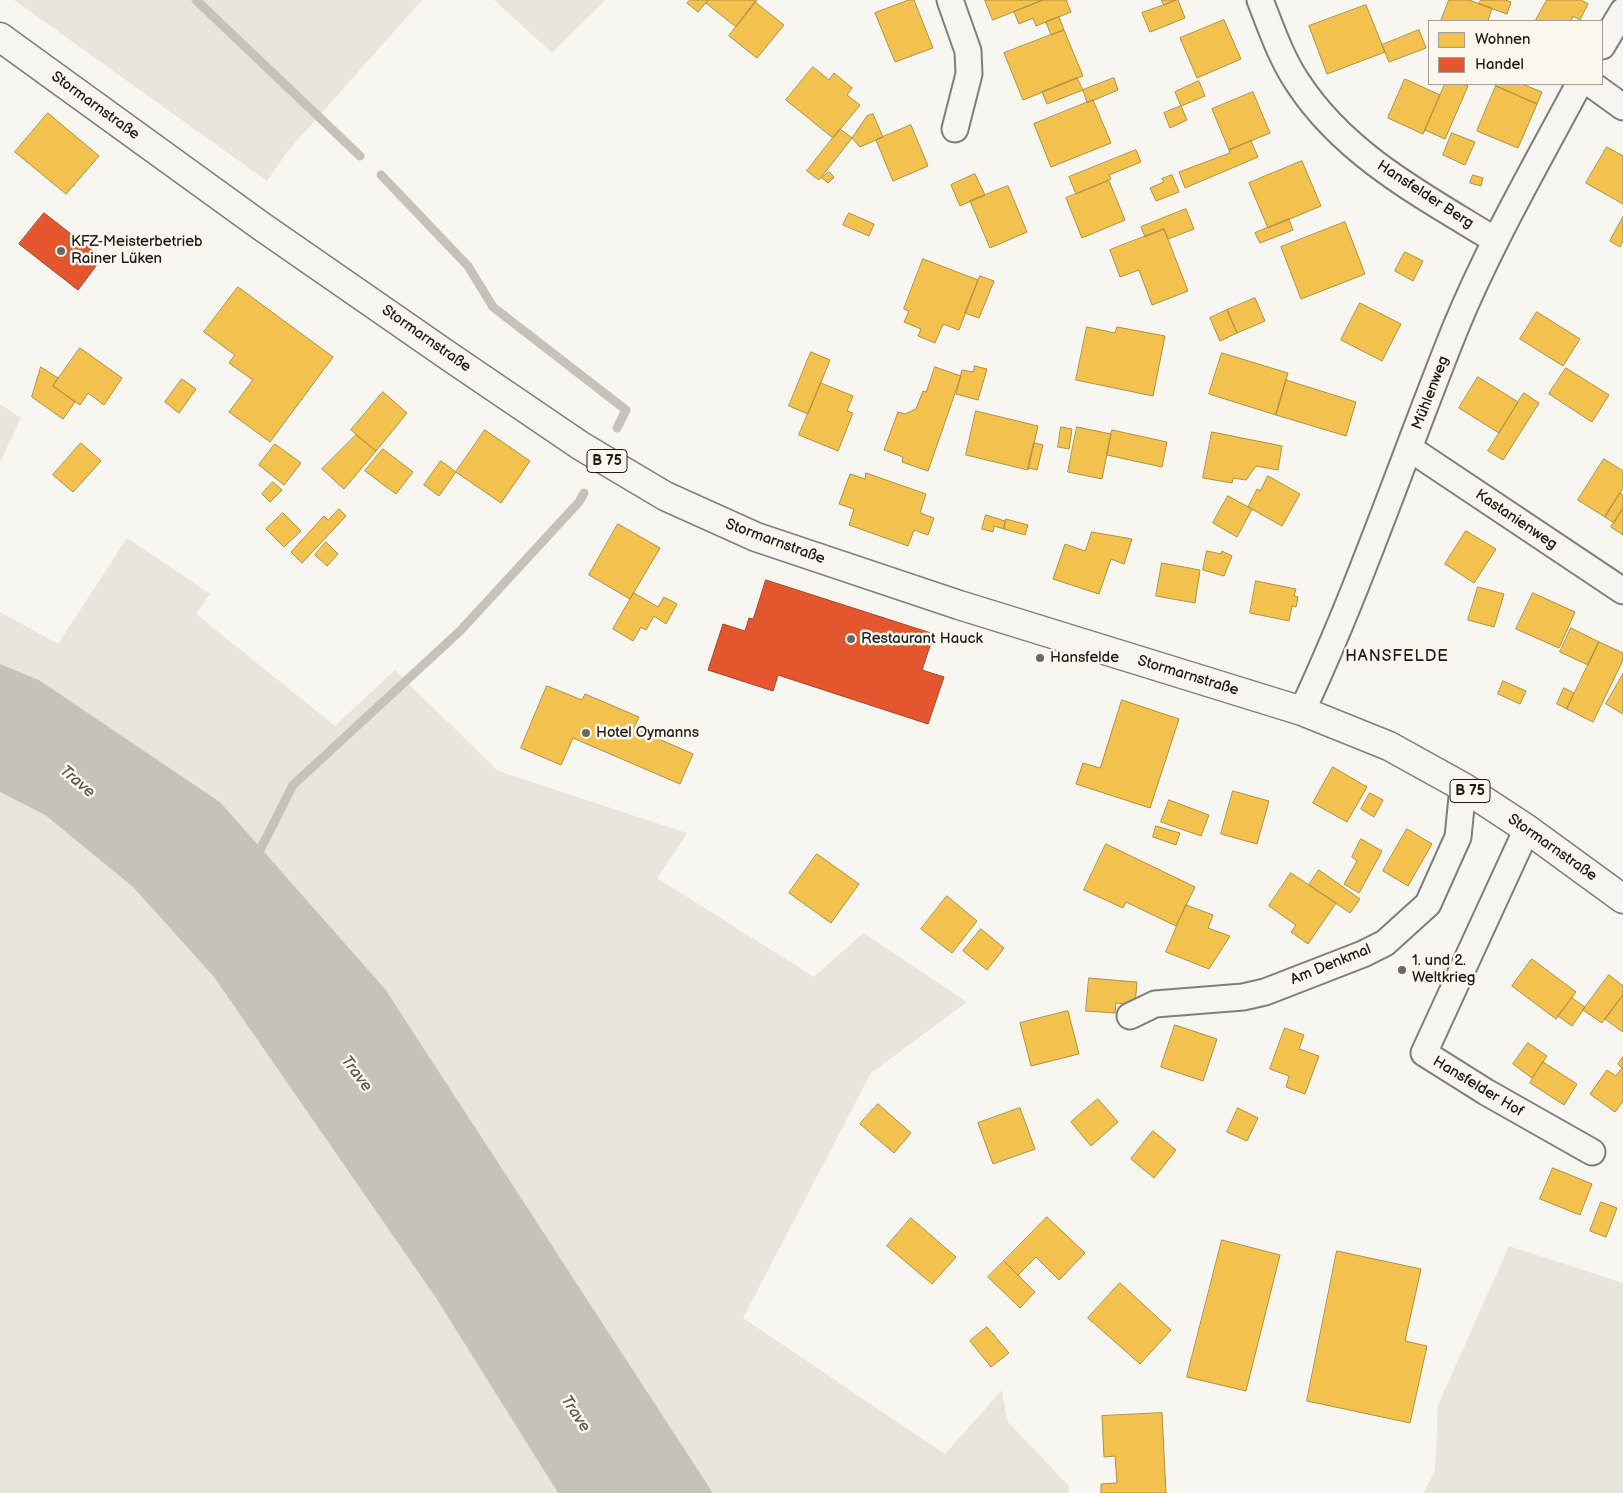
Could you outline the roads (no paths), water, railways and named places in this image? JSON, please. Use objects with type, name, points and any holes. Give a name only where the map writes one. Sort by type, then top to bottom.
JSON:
[{"type":"main road","name":"Stormarnstraße","points":[[0,37],[261,226],[458,362],[581,446],[680,504],[756,537],[960,605],[1302,711],[1389,746],[1463,787],[1527,829],[1623,899]]},
{"type":"street","points":[[950,0],[968,51],[969,74],[955,129]]},
{"type":"street","name":"Hansfelder Berg","points":[[1260,0],[1273,33],[1297,82],[1326,120],[1390,176],[1495,240]]},
{"type":"street","points":[[1603,44],[1623,11]]},
{"type":"street","name":"Mühlenweg","points":[[1302,711],[1387,510],[1456,329],[1495,240],[1578,85]]},
{"type":"street","points":[[1592,85],[1623,108]]},
{"type":"street","name":"Kastanienweg","points":[[1410,448],[1623,591]]},
{"type":"street","name":"Am Denkmal","points":[[1130,1016],[1155,1004],[1242,997],[1264,992],[1363,954],[1384,943],[1428,904],[1458,837],[1463,787]]},
{"type":"street","name":"Hansfelder Hof","points":[[1527,829],[1424,1054],[1486,1092],[1592,1152]]},
{"type":"water","name":"Trave","points":[[0,664],[39,680],[220,802],[385,989],[713,1493],[558,1493],[436,1298],[214,977],[133,887],[45,815],[0,792]]},
{"type":"waterway","points":[[196,0],[360,156]]},
{"type":"waterway","points":[[381,175],[468,266],[493,307],[626,410],[617,428]]},
{"type":"waterway","points":[[256,858],[293,785],[460,631],[579,502],[584,493]]},
{"type":"place","name":"KFZ-Meisterbetrieb Rainer Lüken","points":[[61,251]]},
{"type":"place","name":"Restaurant Hauck","points":[[851,639]]},
{"type":"place","name":"Hansfelde","points":[[1040,658]]},
{"type":"place","name":"Hotel Oymanns","points":[[586,733]]},
{"type":"place","name":"1. und 2. Weltkrieg","points":[[1402,970]]},
{"type":"district","name":"HANSFELDE","points":[[1397,657]]}]
